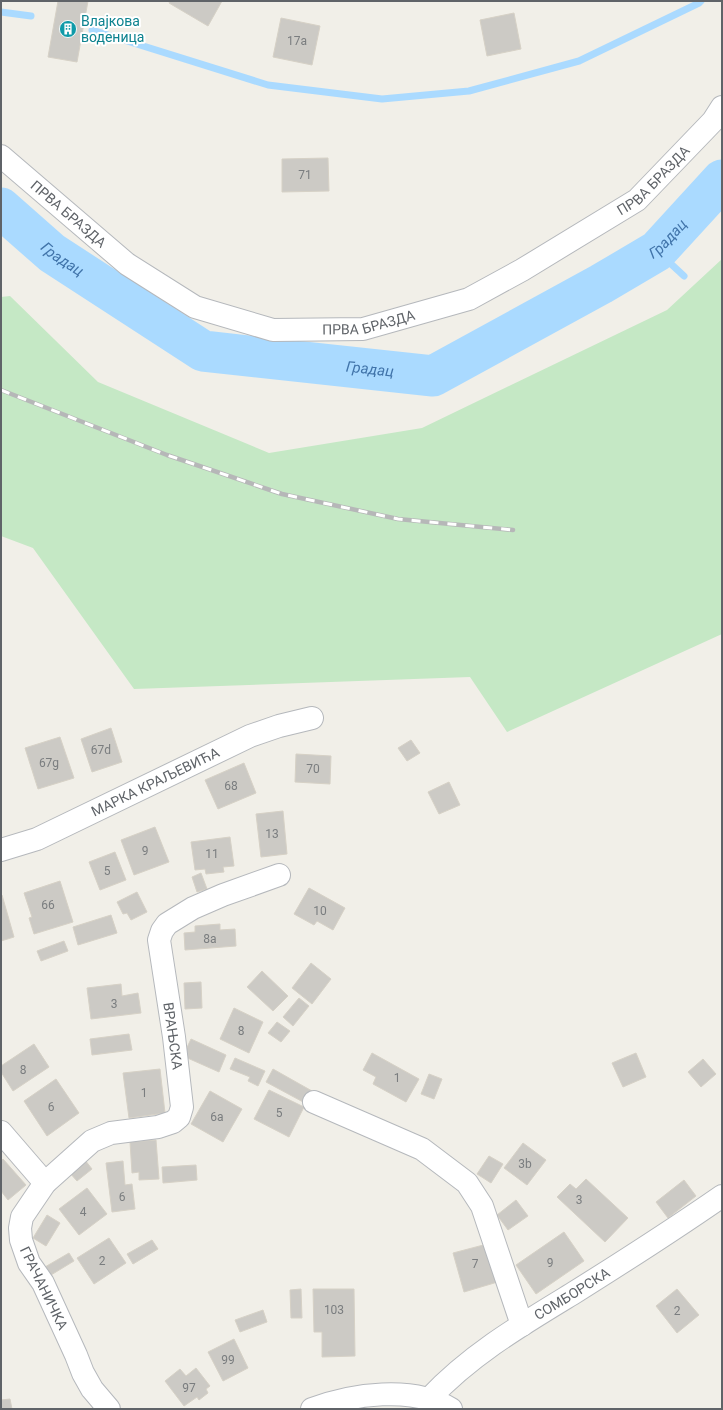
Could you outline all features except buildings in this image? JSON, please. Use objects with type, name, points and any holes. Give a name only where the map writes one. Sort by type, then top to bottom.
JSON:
[{"type":"street","name":"ПРВА БРАЗДА","points":[[1,156],[127,264],[195,308],[273,330],[363,329],[469,299],[522,270],[636,200],[713,121],[722,107]]},
{"type":"street","name":"МАРКА КРАЉЕВИЋА","points":[[1,850],[44,836],[250,736],[279,726],[312,718]]},
{"type":"street","name":"ВРАЊСКА","points":[[45,1183],[92,1141],[111,1133],[158,1127],[173,1122],[179,1117],[182,1107],[174,1037],[159,940],[162,931],[167,924],[193,908],[223,895],[279,875]]},
{"type":"street","points":[[314,1102],[422,1149],[467,1183],[482,1206],[522,1325]]},
{"type":"street","points":[[1,1132],[45,1183]]},
{"type":"street","name":"ГРАЧАНИЧКА","points":[[45,1183],[22,1217],[20,1228],[21,1240],[29,1263],[43,1283],[83,1373],[92,1389],[109,1409]]},
{"type":"street","name":"СОМБОРСКА","points":[[429,1399],[465,1364],[490,1345],[661,1238],[722,1196]]},
{"type":"street","points":[[312,1409],[351,1397],[367,1395],[391,1395],[429,1399],[451,1409]]},
{"type":"green space","points":[[722,259],[722,634],[507,732],[470,677],[134,689],[33,548],[1,536],[1,297],[10,296],[98,382],[269,453],[422,428],[667,310]]},
{"type":"waterway","points":[[92,30],[268,85],[382,99],[469,91],[579,61],[701,1]]},
{"type":"waterway","points":[[1,12],[31,16]]},
{"type":"waterway","name":"Градац","points":[[1,208],[52,253],[203,351],[433,376],[601,284],[657,251],[722,180]]},
{"type":"waterway","points":[[657,251],[684,276]]},
{"type":"railway","points":[[1,390],[167,455],[282,494],[398,519],[513,530]]},
{"type":"place","name":"Влајкова воденица","points":[[68,29]]}]
